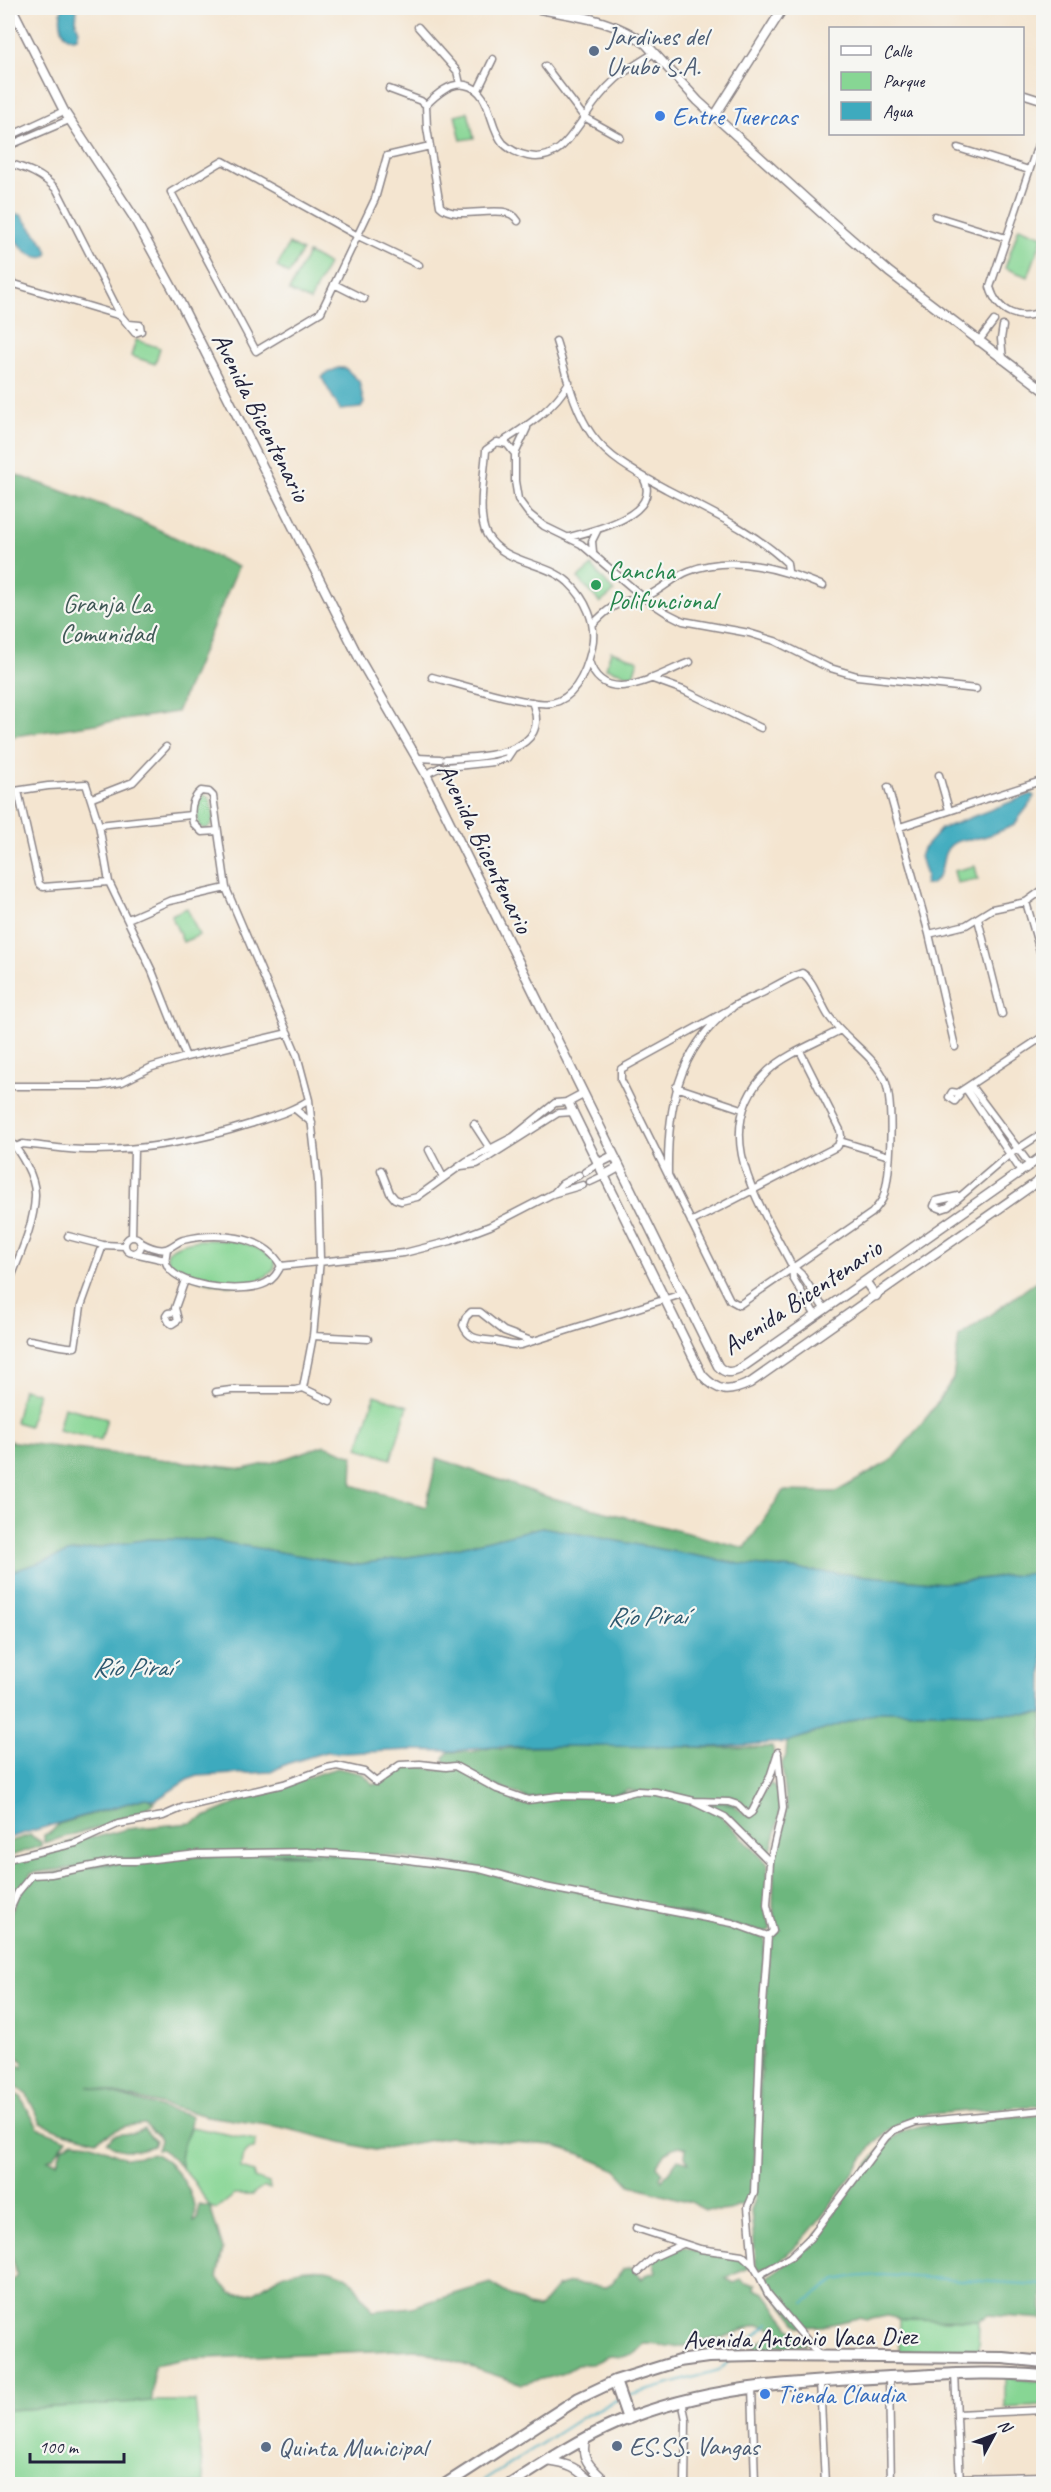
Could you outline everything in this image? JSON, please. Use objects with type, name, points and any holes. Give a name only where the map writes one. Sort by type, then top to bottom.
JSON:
[{"type":"highway","name":"Avenida Antonio Vaca Diez","points":[[446,2484],[579,2398],[679,2361],[708,2357],[756,2356],[1003,2358],[1044,2362]]},
{"type":"highway","name":"Avenida Antonio Vaca Diez","points":[[511,2484],[626,2414],[752,2386],[955,2373],[1000,2372],[1044,2376]]},
{"type":"highway","points":[[616,2384],[626,2414]]},
{"type":"street","name":"Avenida Bicentenario","points":[[12,8],[69,120],[138,225],[180,302],[364,669],[426,774],[718,1366],[732,1373],[741,1369],[1044,1155]]},
{"type":"street","points":[[535,8],[620,27],[635,35],[714,117],[889,272],[1044,390]]},
{"type":"street","points":[[714,117],[783,8]]},
{"type":"street","points":[[418,27],[456,71],[460,84]]},
{"type":"street","points":[[8,33],[8,40]]},
{"type":"street","points":[[426,105],[445,89],[460,84],[478,90],[489,111],[495,130],[504,144],[514,152],[528,156],[546,155],[557,151],[567,143],[584,117],[617,78],[654,53]]},
{"type":"street","points":[[478,90],[493,59]]},
{"type":"street","points":[[545,66],[584,117],[620,138]]},
{"type":"street","points":[[389,89],[426,105],[440,206],[445,212],[494,212],[510,215],[518,221]]},
{"type":"street","points":[[1024,94],[1044,100]]},
{"type":"street","points":[[8,137],[64,111]]},
{"type":"street","points":[[8,146],[69,120]]},
{"type":"street","points":[[1044,127],[990,287],[993,297],[1002,308],[1011,314],[1026,316],[1044,310]]},
{"type":"street","points":[[419,266],[356,235],[223,161],[171,192],[256,351],[321,312],[356,235],[375,199],[387,156],[430,146]]},
{"type":"street","points":[[958,148],[1029,170]]},
{"type":"street","points":[[8,163],[41,175],[57,190],[121,316],[129,324]]},
{"type":"street","points":[[935,216],[1006,238]]},
{"type":"street","points":[[8,282],[121,316]]},
{"type":"street","points":[[334,284],[364,299]]},
{"type":"street","points":[[978,342],[1002,308]]},
{"type":"street","points":[[1004,361],[1001,333],[1011,314]]},
{"type":"street","points":[[556,341],[583,420],[593,435],[617,461],[757,537],[787,563],[788,571]]},
{"type":"street","points":[[432,677],[531,702],[551,703],[565,697],[576,687],[589,660],[593,624],[584,600],[567,581],[545,568],[504,552],[493,544],[485,534],[481,521],[486,450],[493,443],[502,442],[528,424],[558,397],[569,381]]},
{"type":"street","points":[[528,424],[515,454],[518,499],[529,514],[544,526],[569,537],[593,553],[644,598],[667,614],[683,621],[749,633],[775,641],[827,667],[857,676],[976,689]]},
{"type":"street","points":[[502,442],[511,447],[515,454]]},
{"type":"street","points":[[569,537],[598,530],[632,514],[643,501],[647,488],[642,476]]},
{"type":"street","points":[[593,553],[592,541],[598,530]]},
{"type":"street","points":[[593,624],[614,606],[644,598],[687,571],[707,565],[730,563],[788,571],[823,586]]},
{"type":"street","points":[[589,660],[598,678],[615,687],[624,687],[690,662]]},
{"type":"street","points":[[650,678],[683,690],[761,728]]},
{"type":"street","points":[[417,758],[440,763],[513,749],[532,737],[537,727],[536,714],[531,702]]},
{"type":"street","points":[[92,798],[133,782],[166,747]]},
{"type":"street","points":[[426,774],[440,763]]},
{"type":"street","points":[[939,775],[949,810]]},
{"type":"street","points":[[900,827],[1044,780]]},
{"type":"street","points":[[8,792],[86,784],[99,825],[109,882],[128,919],[186,1057]]},
{"type":"street","points":[[888,787],[929,934],[955,1047]]},
{"type":"street","points":[[18,790],[39,884],[43,887],[53,887],[109,882]]},
{"type":"street","points":[[218,831],[202,832],[193,823],[191,815],[195,796],[201,791],[209,792],[213,796],[218,831],[226,888],[297,1055],[309,1100],[318,1180],[320,1260],[313,1336],[303,1388]]},
{"type":"street","points":[[99,825],[191,815]]},
{"type":"street","points":[[128,919],[169,901],[226,888]]},
{"type":"street","points":[[929,934],[966,925],[992,909],[1026,902],[1032,895],[1044,889]]},
{"type":"street","points":[[1026,902],[1044,965]]},
{"type":"street","points":[[978,919],[1002,1014]]},
{"type":"street","points":[[802,973],[840,1030],[876,1065],[887,1084],[891,1101],[885,1190],[872,1213],[792,1266],[739,1305],[730,1300],[621,1080],[621,1069],[732,1008],[802,973]]},
{"type":"street","points":[[668,1174],[669,1120],[676,1087],[697,1046],[732,1008]]},
{"type":"street","points":[[825,1310],[801,1274],[792,1266],[753,1191],[741,1157],[738,1140],[742,1109],[754,1087],[769,1070],[784,1059],[840,1030]]},
{"type":"street","points":[[10,1086],[100,1086],[122,1082],[152,1067],[288,1033]]},
{"type":"street","points":[[958,1093],[1044,1036]]},
{"type":"street","points":[[691,1221],[833,1150],[840,1141],[840,1130],[800,1051]]},
{"type":"street","points":[[676,1087],[742,1109]]},
{"type":"street","points":[[969,1087],[1030,1165]]},
{"type":"street","points":[[969,1087],[1021,1171]]},
{"type":"street","points":[[381,1170],[390,1193],[395,1199],[401,1201],[417,1197],[489,1147],[513,1137],[555,1103],[568,1101],[583,1094]]},
{"type":"street","points":[[16,1147],[23,1144],[85,1150],[134,1149],[169,1145],[295,1109],[309,1100]]},
{"type":"street","name":"Avenida Bicentenario","points":[[568,1101],[702,1375],[710,1384],[723,1390],[735,1390],[750,1383],[1043,1178]]},
{"type":"street","points":[[460,1166],[477,1164],[558,1113],[573,1113],[588,1105]]},
{"type":"street","points":[[295,1109],[312,1123]]},
{"type":"street","points":[[474,1124],[489,1147]]},
{"type":"street","points":[[958,1196],[1010,1154],[1044,1132]]},
{"type":"street","points":[[8,1138],[16,1147],[29,1174],[35,1195],[27,1235],[8,1286]]},
{"type":"street","points":[[840,1141],[888,1156]]},
{"type":"street","points":[[132,1237],[134,1149]]},
{"type":"street","points":[[429,1150],[443,1177]]},
{"type":"street","points":[[552,1194],[562,1184],[613,1156]]},
{"type":"street","points":[[281,1266],[320,1260],[359,1259],[404,1253],[451,1241],[490,1226],[552,1194],[587,1183],[619,1167]]},
{"type":"street","points":[[68,1236],[103,1245],[125,1246]]},
{"type":"street","points":[[132,1237],[149,1247],[167,1249],[181,1241],[195,1238],[235,1238],[267,1249],[276,1257],[281,1266]]},
{"type":"street","points":[[125,1246],[127,1239],[132,1237]]},
{"type":"street","points":[[134,1253],[140,1249],[140,1242]]},
{"type":"street","points":[[29,1340],[75,1347],[81,1306],[103,1245]]},
{"type":"street","points":[[125,1246],[127,1250],[134,1253],[165,1260]]},
{"type":"street","points":[[167,1249],[165,1260],[169,1269],[185,1281],[210,1287],[261,1286],[276,1276],[281,1266]]},
{"type":"street","points":[[792,1266],[793,1278],[816,1316]]},
{"type":"street","points":[[175,1311],[185,1281]]},
{"type":"street","points":[[865,1281],[876,1296]]},
{"type":"street","points":[[531,1341],[504,1331],[480,1312],[471,1312],[463,1325],[466,1332],[475,1339],[511,1346],[521,1345],[682,1294]]},
{"type":"street","points":[[788,1335],[789,1345],[798,1349]]},
{"type":"street","points":[[313,1336],[368,1339]]},
{"type":"street","points":[[741,1369],[750,1383]]},
{"type":"street","points":[[216,1392],[303,1388],[330,1401]]},
{"type":"street","points":[[8,1859],[76,1843],[118,1824],[163,1816],[184,1807],[284,1784],[327,1767],[337,1766],[364,1772],[376,1782],[400,1765],[456,1766],[488,1785],[528,1800],[558,1796],[613,1797],[636,1791],[656,1792],[694,1801],[729,1802],[738,1805],[745,1814],[752,1812],[770,1777],[778,1752],[783,1808],[770,1862],[767,1905],[773,1932],[768,1936],[760,2047],[754,2193],[748,2207],[753,2265]]},
{"type":"street","points":[[694,1801],[725,1817],[770,1862]]},
{"type":"street","points":[[8,1914],[18,1892],[32,1875],[51,1874],[117,1861],[198,1854],[307,1852],[385,1857],[480,1869],[545,1887],[732,1923],[768,1936]]},
{"type":"street","points":[[759,2275],[790,2257],[810,2238],[886,2137],[894,2130],[907,2124],[936,2119],[1044,2110]]},
{"type":"street","points":[[636,2228],[700,2249],[742,2255],[753,2265],[768,2294],[821,2357]]},
{"type":"street","points":[[638,2272],[654,2257],[684,2244]]},
{"type":"street","points":[[955,2373],[960,2481],[1044,2476]]},
{"type":"street","points":[[889,2378],[891,2484]]},
{"type":"street","points":[[820,2380],[825,2484]]},
{"type":"street","points":[[752,2386],[755,2484]]},
{"type":"street","points":[[682,2401],[686,2420],[685,2484]]},
{"type":"street","points":[[957,2414],[1044,2409]]},
{"type":"street","points":[[548,2461],[568,2464],[593,2484],[605,2481],[585,2458],[583,2452],[586,2438]]},
{"type":"green space","points":[[468,112],[474,138],[461,140],[455,115]]},
{"type":"green space","points":[[1019,227],[1043,236],[1028,277],[1005,268]]},
{"type":"green space","points":[[289,244],[302,251],[289,274],[277,267]]},
{"type":"green space","points":[[308,253],[328,264],[310,301],[289,291]]},
{"type":"green space","points":[[136,340],[160,348],[155,364],[131,356]]},
{"type":"green space","name":"Granja La Comunidad","points":[[8,472],[119,511],[238,567],[177,712],[8,737]]},
{"type":"green space","name":"Cancha Polifuncional","points":[[592,566],[614,592],[600,603],[578,578]]},
{"type":"green space","name":"Cancha Polifuncional","points":[[611,651],[638,660],[633,676],[606,668]]},
{"type":"green space","points":[[203,795],[209,797],[214,815],[210,827],[206,829],[199,827],[196,801]]},
{"type":"green space","points":[[975,866],[978,879],[957,883],[954,871]]},
{"type":"green space","points":[[187,908],[199,935],[183,942],[171,915]]},
{"type":"green space","points":[[198,1240],[239,1242],[258,1248],[275,1260],[275,1267],[263,1278],[245,1284],[225,1285],[186,1275],[173,1267],[167,1258],[174,1247]]},
{"type":"green space","points":[[1043,1277],[1043,1572],[942,1583],[740,1564],[542,1527],[436,1553],[353,1565],[211,1540],[148,1539],[68,1553],[8,1573],[8,1441],[243,1469],[274,1462],[325,1445],[353,1456],[352,1485],[426,1507],[437,1458],[548,1497],[745,1548],[783,1491],[836,1492],[892,1460],[930,1413],[953,1379],[959,1337]]},
{"type":"green space","points":[[23,1389],[38,1393],[29,1426],[15,1422]]},
{"type":"green space","points":[[375,1395],[408,1406],[391,1459],[358,1448]]},
{"type":"green space","points":[[64,1407],[107,1418],[101,1440],[58,1430]]},
{"type":"green space","points":[[881,1711],[1043,1714],[1043,2105],[930,2114],[898,2125],[872,2146],[836,2198],[803,2239],[786,2256],[771,2266],[757,2269],[751,2210],[755,2200],[763,2024],[770,1941],[778,1931],[773,1907],[774,1862],[785,1820],[786,1802],[782,1763],[786,1756],[787,1742]]},
{"type":"green space","points":[[649,1745],[713,1748],[772,1747],[775,1757],[750,1813],[738,1805],[628,1790],[613,1795],[528,1798],[490,1784],[454,1764],[445,1762],[444,1758],[449,1752],[472,1752],[494,1747],[500,1749]]},
{"type":"green space","points":[[421,1766],[436,1770],[456,1767],[518,1799],[650,1792],[684,1800],[718,1813],[768,1864],[766,1908],[771,1929],[765,1933],[674,1910],[545,1885],[505,1873],[385,1855],[182,1854],[32,1873],[8,1910],[8,1863],[80,1838],[97,1837],[127,1829],[191,1823],[270,1789],[337,1768],[363,1774],[373,1784],[377,1784],[400,1768]]},
{"type":"green space","points":[[770,1783],[776,1789],[780,1807],[769,1857],[725,1815],[700,1803],[730,1803],[748,1816]]},
{"type":"green space","points":[[146,1798],[155,1802],[142,1813],[119,1819],[105,1828],[99,1827],[44,1843],[44,1835],[59,1824]]},
{"type":"green space","points":[[30,1835],[41,1842],[41,1846],[8,1857],[8,1842]]},
{"type":"green space","points":[[291,1853],[378,1858],[482,1872],[703,1918],[750,1930],[755,1935],[765,1938],[753,2192],[747,2205],[738,2205],[730,2210],[705,2210],[690,2202],[630,2185],[616,2170],[577,2153],[551,2145],[450,2137],[374,2150],[280,2127],[207,2116],[88,2086],[191,2116],[191,2123],[182,2148],[180,2161],[182,2168],[162,2149],[157,2150],[160,2140],[144,2124],[125,2126],[96,2140],[60,2131],[41,2123],[27,2095],[15,2086],[8,2085],[8,2057],[22,2068],[23,2062],[8,2049],[8,1920],[20,1892],[33,1877],[103,1865],[187,1857]],"holes":[[[680,2146],[686,2148],[685,2156],[689,2162],[678,2159],[662,2181],[660,2178],[663,2173],[657,2166],[661,2159],[672,2148]]]},
{"type":"green space","points":[[8,2090],[21,2097],[38,2128],[67,2139],[54,2157],[48,2160],[57,2162],[62,2148],[73,2141],[90,2143],[126,2158],[155,2154],[172,2166],[190,2193],[195,2212],[194,2222],[198,2219],[198,2205],[210,2207],[223,2249],[217,2278],[231,2293],[256,2292],[277,2278],[294,2271],[323,2269],[341,2274],[351,2280],[373,2311],[412,2307],[490,2283],[528,2306],[539,2308],[557,2287],[570,2283],[605,2287],[612,2283],[623,2269],[632,2267],[642,2279],[645,2275],[656,2272],[653,2260],[673,2250],[686,2247],[733,2256],[745,2261],[751,2266],[749,2268],[725,2278],[734,2283],[741,2280],[745,2283],[756,2284],[755,2289],[765,2293],[796,2335],[801,2335],[807,2344],[755,2351],[754,2347],[774,2332],[769,2327],[758,2325],[721,2338],[706,2339],[683,2346],[644,2344],[635,2353],[623,2357],[609,2356],[592,2364],[577,2365],[562,2374],[522,2384],[416,2349],[185,2359],[154,2365],[152,2401],[8,2410],[8,2281],[17,2276],[8,2241]]},
{"type":"green space","points":[[1043,2115],[1043,2319],[988,2315],[979,2320],[900,2319],[887,2316],[867,2320],[858,2318],[823,2326],[800,2327],[765,2283],[766,2278],[809,2244],[859,2176],[892,2138],[902,2132],[932,2123]]},
{"type":"green space","points":[[191,2127],[256,2140],[254,2149],[243,2155],[241,2168],[254,2172],[254,2178],[269,2183],[270,2189],[264,2187],[252,2195],[234,2195],[217,2209],[210,2207],[182,2168],[179,2160],[182,2145]]},
{"type":"green space","points":[[144,2129],[155,2141],[153,2146],[123,2150],[107,2142],[114,2135]]},
{"type":"green space","points":[[900,2319],[979,2320],[978,2353],[899,2352]]},
{"type":"green space","points":[[1005,2377],[1043,2382],[1043,2406],[1005,2408]]},
{"type":"green space","points":[[152,2401],[195,2401],[204,2484],[8,2484],[8,2410]]},
{"type":"water","points":[[62,8],[77,8],[76,23],[79,30],[77,37],[71,38],[64,33],[61,23]]},
{"type":"water","points":[[16,214],[21,215],[45,245],[48,253],[45,257],[32,255],[15,239],[8,219]]},
{"type":"water","points":[[338,368],[345,368],[359,381],[364,403],[361,408],[340,410],[322,378],[325,374]]},
{"type":"water","points":[[1031,794],[1034,796],[1033,800],[1015,825],[984,837],[954,843],[947,849],[936,880],[930,885],[924,885],[926,876],[920,856],[923,849],[941,829]]},
{"type":"water","name":"Río Piraí","points":[[542,1527],[740,1564],[942,1583],[1043,1572],[1043,1714],[881,1711],[787,1742],[715,1747],[569,1746],[494,1747],[454,1751],[326,1752],[286,1764],[271,1772],[198,1776],[187,1780],[156,1800],[145,1798],[8,1838],[8,1573],[68,1553],[148,1539],[211,1540],[353,1565],[436,1553]]},
{"type":"waterway","points":[[804,2303],[836,2280],[852,2277],[881,2275],[1044,2285]]},
{"type":"waterway","points":[[737,2353],[769,2323]]},
{"type":"waterway","points":[[625,2397],[719,2370],[729,2361]]},
{"type":"waterway","points":[[479,2484],[584,2416],[617,2400]]},
{"type":"place","name":"Jardines del Urubo S.A.","points":[[594,51]]},
{"type":"place","name":"Entre Tuercas","points":[[660,116]]},
{"type":"place","name":"Cancha Polifuncional","points":[[596,585]]},
{"type":"place","name":"Tienda Claudia","points":[[765,2394]]},
{"type":"place","name":"ES.SS. Vangas","points":[[617,2446]]},
{"type":"place","name":"Quinta Municipal","points":[[266,2447]]}]
